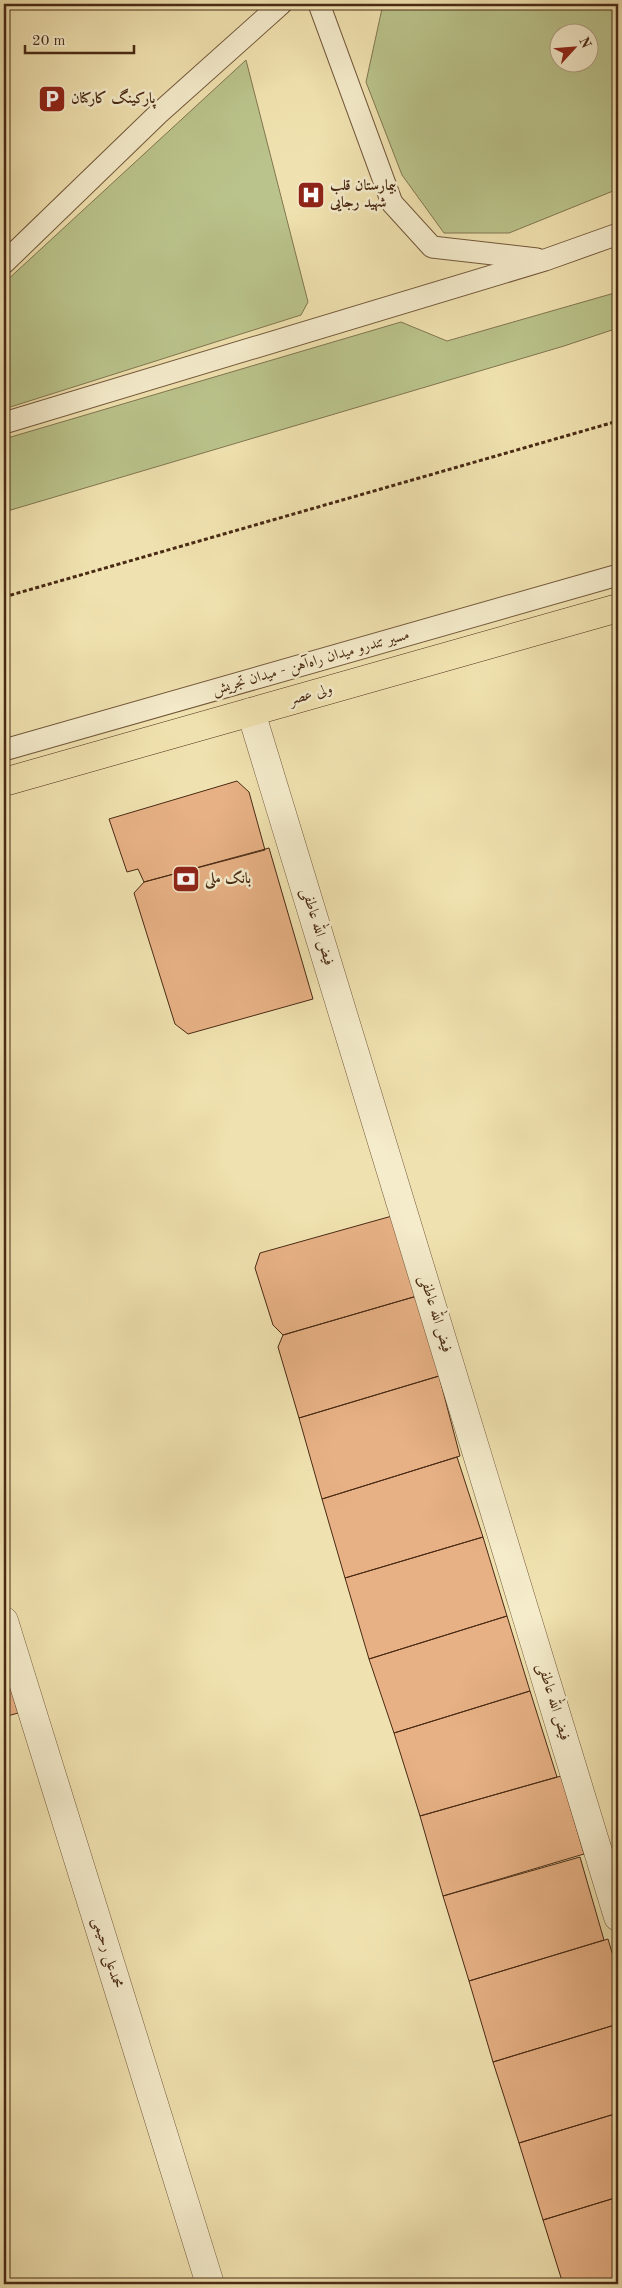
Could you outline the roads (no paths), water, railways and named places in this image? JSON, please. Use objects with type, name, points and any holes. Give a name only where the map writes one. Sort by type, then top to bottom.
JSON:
[{"type":"main road","name":"ولی عصر","points":[[4,782],[618,608]]},
{"type":"street","name":"فیض الله عاطفی","points":[[251,712],[618,1917]]},
{"type":"street","name":"محمدعلی رحیمی","points":[[4,1621],[210,2284]]},
{"type":"lane","points":[[4,263],[158,114],[281,4]]},
{"type":"lane","points":[[319,4],[392,203],[432,247],[545,260]]},
{"type":"lane","points":[[4,423],[545,260],[618,234]]},
{"type":"lane","name":"مسیر تندرو میدان راه‌آهن - میدان تجریش","points":[[4,750],[618,575]]},
{"type":"place","name":"پارکینگ کارکنان","points":[[52,99]]},
{"type":"place","name":"بیمارستان قلب شهید رجایی","points":[[311,195]]},
{"type":"place","name":"بانک ملی","points":[[186,879]]}]
